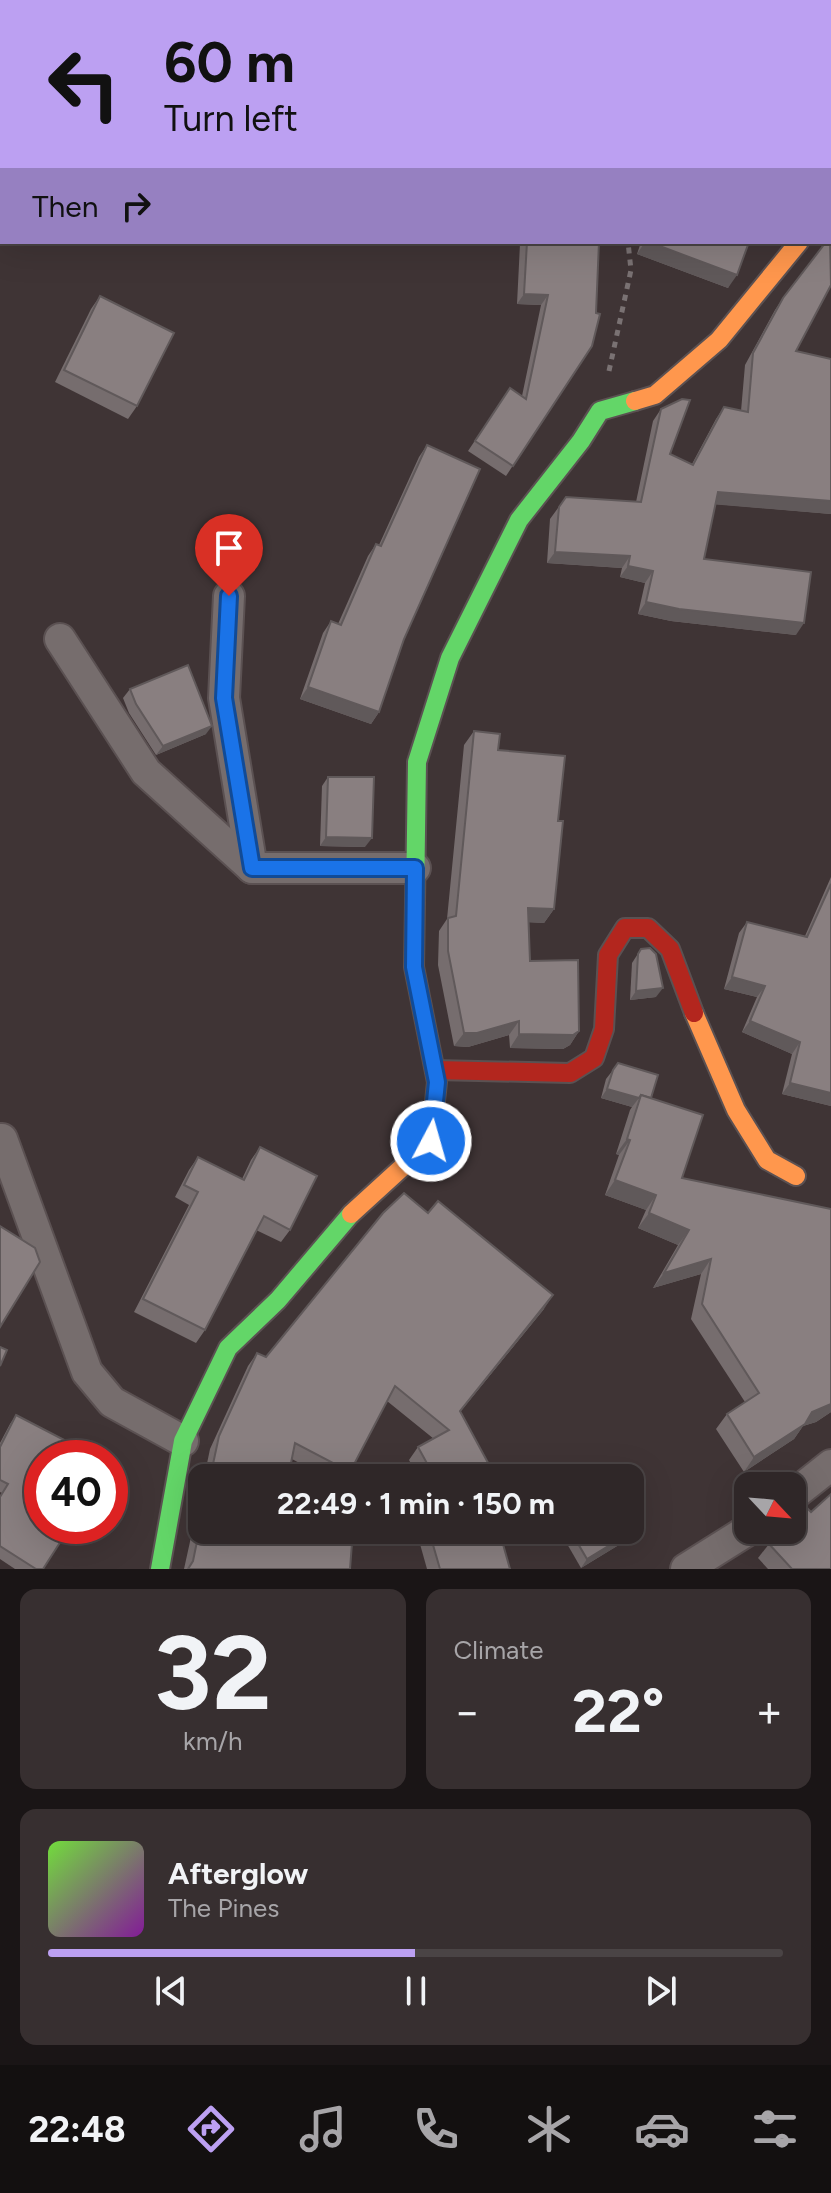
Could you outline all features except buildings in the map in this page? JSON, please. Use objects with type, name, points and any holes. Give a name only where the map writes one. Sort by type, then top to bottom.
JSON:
[{"type":"street","points":[[160,1569],[183,1441],[228,1348],[278,1300],[347,1218],[431,1141],[437,1082],[414,967],[417,762],[450,658],[519,520],[581,441],[600,411],[655,395],[719,340],[797,244]]},
{"type":"street","points":[[229,596],[224,698],[252,868]]},
{"type":"street","points":[[60,639],[146,772],[252,868],[415,868]]},
{"type":"street","points":[[435,1070],[570,1073],[594,1058],[604,1029],[608,955],[625,928],[648,928],[670,949],[736,1110],[767,1160],[796,1176]]},
{"type":"street","points":[[2,1139],[87,1372],[112,1402],[183,1441]]},
{"type":"street","points":[[806,1485],[831,1465]]},
{"type":"street","points":[[686,1569],[734,1539]]},
{"type":"path","points":[[600,411],[631,270],[628,244]]},
{"type":"traffic: fast","points":[[415,902],[417,762],[450,658],[519,520],[581,441],[600,411],[635,401]]},
{"type":"traffic: fast","points":[[160,1569],[183,1441],[228,1348],[278,1300],[351,1214]]},
{"type":"traffic: slow","points":[[635,401],[655,395],[719,340],[797,244]]},
{"type":"traffic: slow","points":[[351,1214],[431,1141],[437,1082],[414,967],[415,902]]},
{"type":"traffic: slow","points":[[694,1013],[736,1110],[767,1160],[796,1176]]},
{"type":"traffic: jam","points":[[435,1070],[570,1073],[594,1058],[604,1029],[608,955],[625,928],[648,928],[670,949],[694,1013]]},
{"type":"route","points":[[229,596],[224,698],[252,868],[415,868],[414,967],[437,1082],[431,1141]]}]
